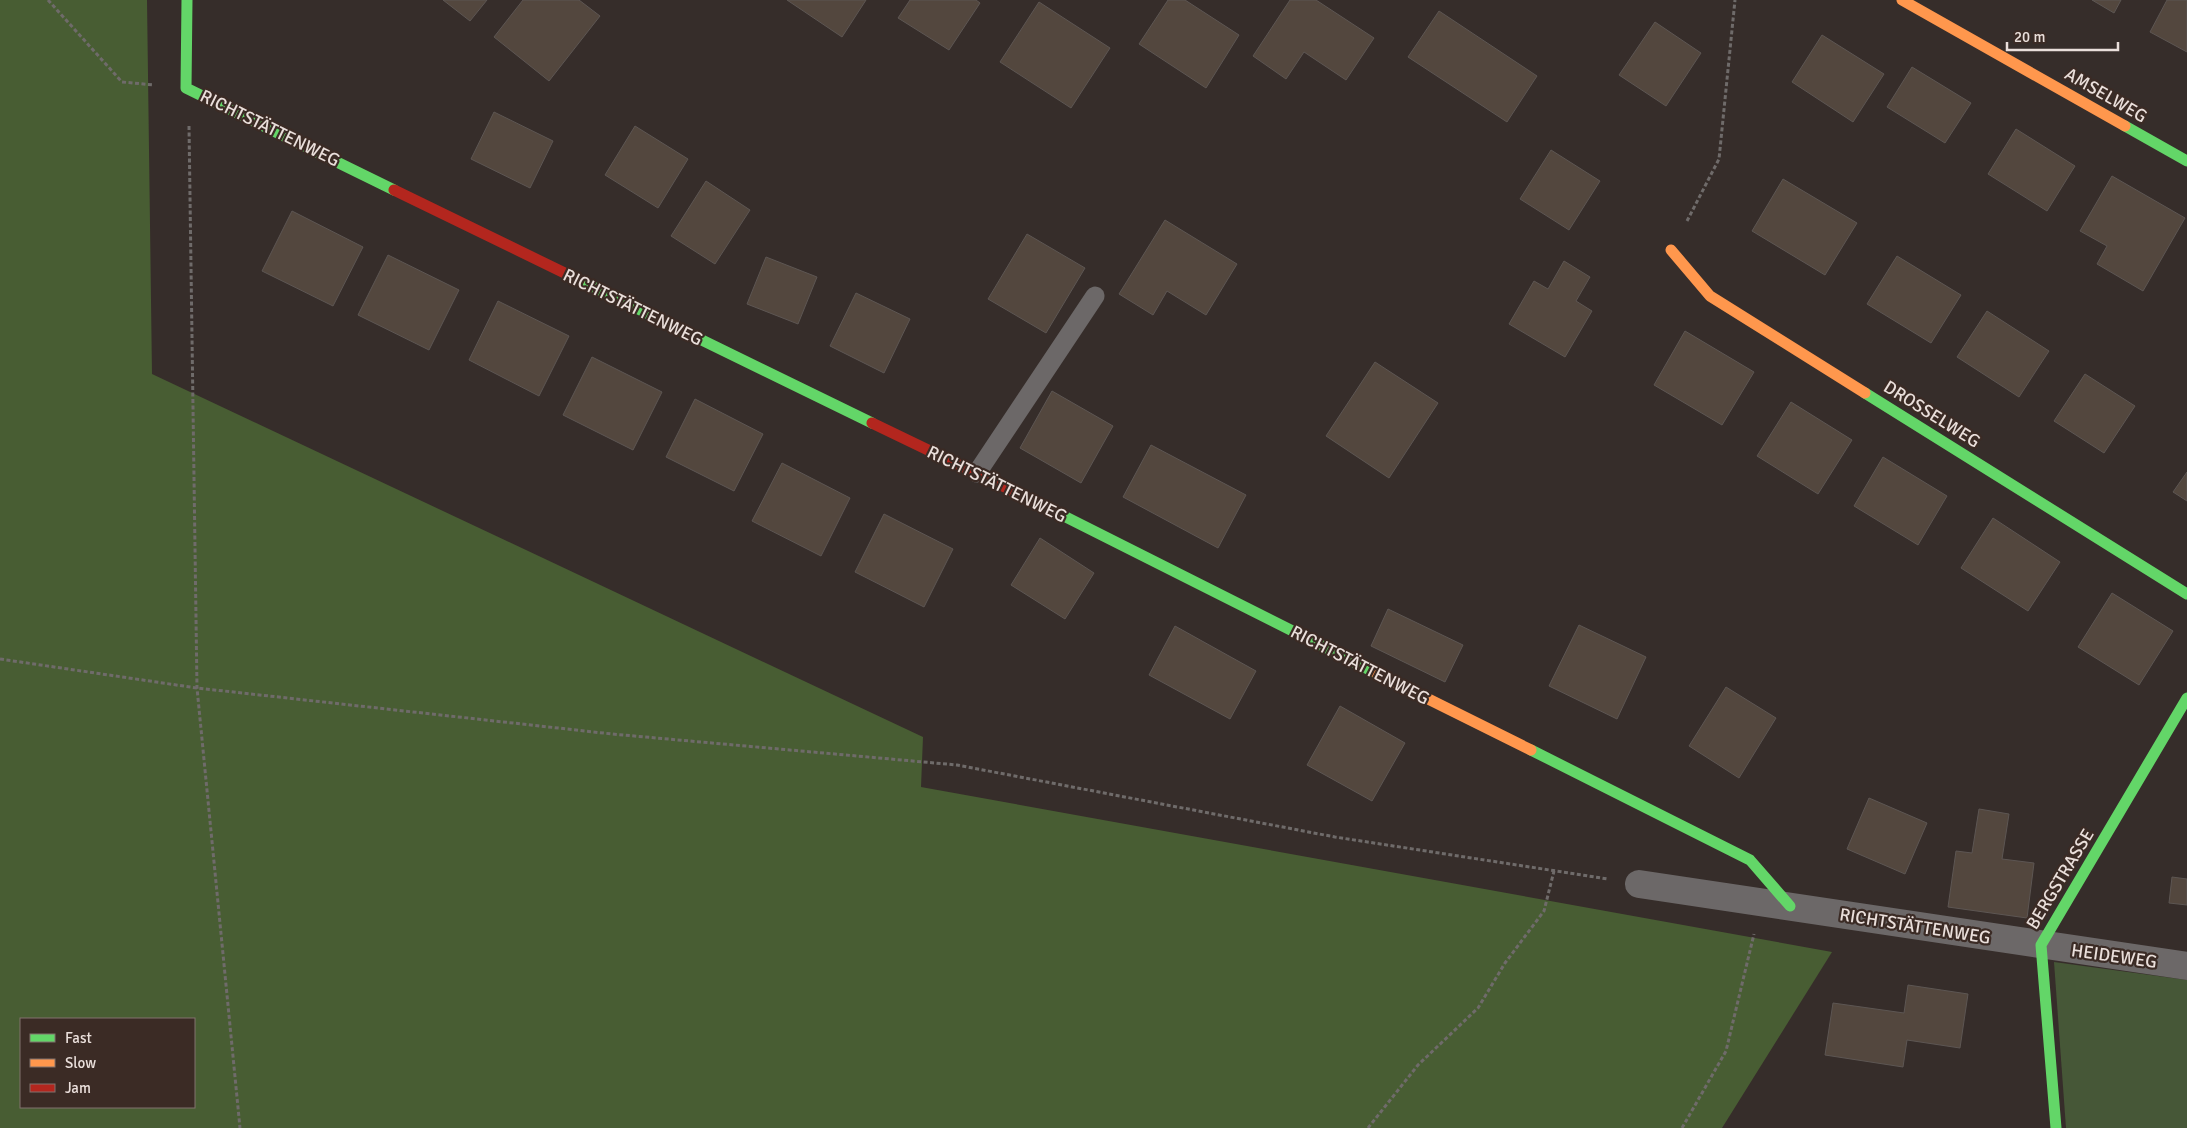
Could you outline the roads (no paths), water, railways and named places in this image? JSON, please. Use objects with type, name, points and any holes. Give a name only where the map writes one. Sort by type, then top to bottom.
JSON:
[{"type":"street","name":"RICHTSTÄTTENWEG","points":[[187,0],[186,88],[977,473],[1750,860],[1790,906]]},
{"type":"street","name":"AMSELWEG","points":[[1902,0],[2187,162]]},
{"type":"street","name":"DROSSELWEG","points":[[1671,250],[1710,296],[2187,594]]},
{"type":"street","name":"BERGSTRASSE","points":[[2056,1128],[2041,945],[2187,698]]},
{"type":"street","name":"RICHTSTÄTTENWEG","points":[[1639,884],[2041,945]]},
{"type":"street","name":"HEIDEWEG","points":[[2041,945],[2187,966]]},
{"type":"lane","points":[[977,473],[1095,296]]}]
